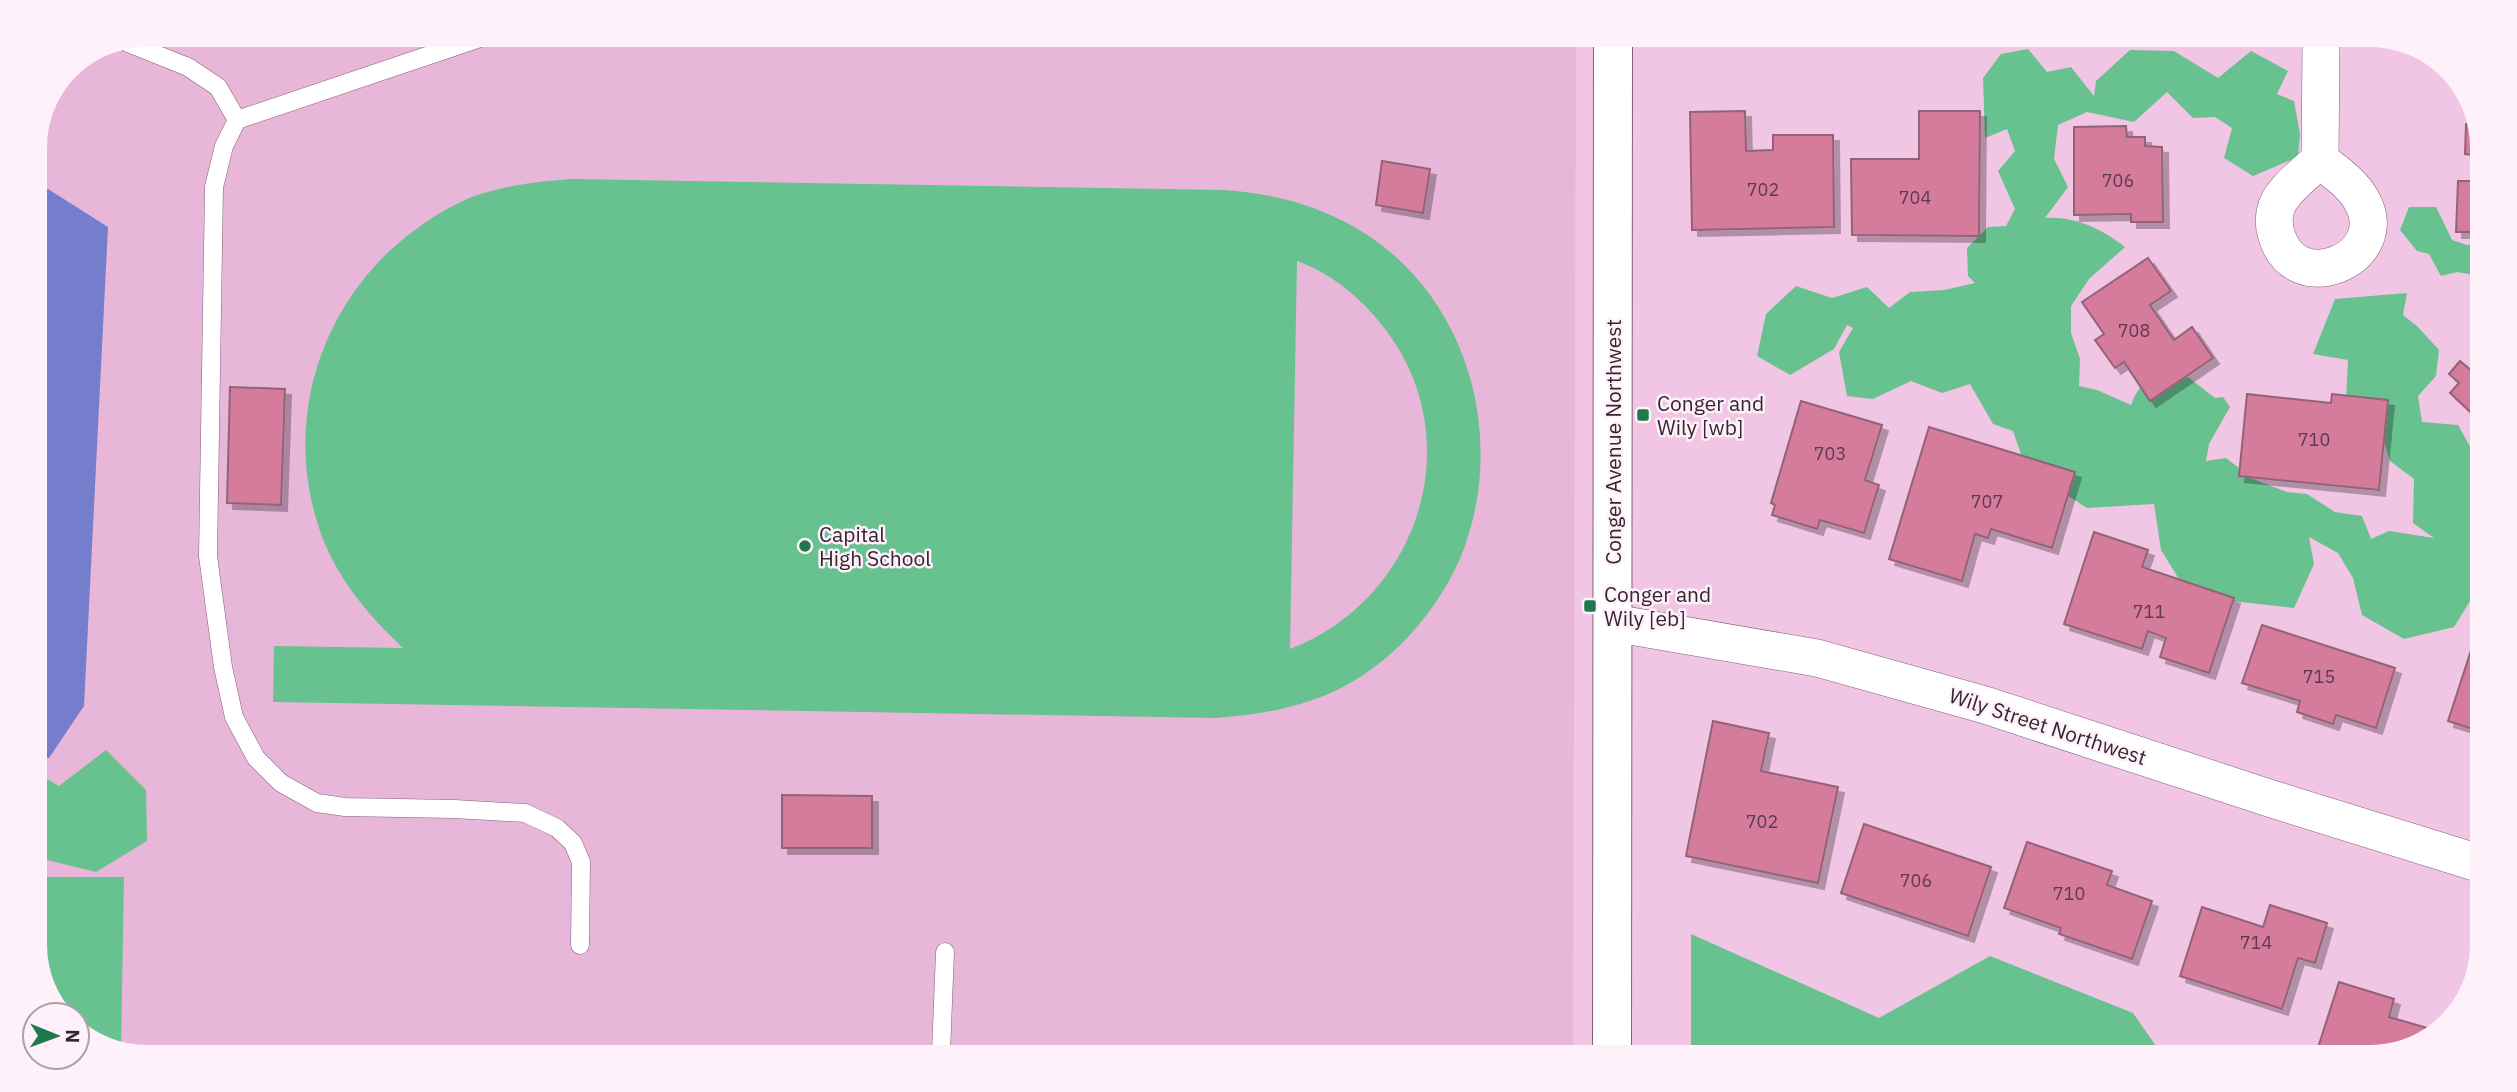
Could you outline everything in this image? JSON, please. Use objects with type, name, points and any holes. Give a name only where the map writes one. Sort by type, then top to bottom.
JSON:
[{"type":"street","name":"Conger Avenue Northwest","points":[[1612,1045],[1613,47]]},
{"type":"street","points":[[2320,160],[2321,47]]},
{"type":"street","name":"Wily Street Northwest","points":[[1613,623],[1817,658],[1985,705],[2470,860]]},
{"type":"lane","points":[[453,47],[237,120],[224,146],[214,187],[208,556],[223,667],[234,718],[256,758],[281,783],[317,803],[345,807],[525,813],[557,828],[573,843],[581,862],[580,945]]},
{"type":"lane","points":[[140,48],[188,67],[218,87],[237,120]]},
{"type":"lane","points":[[941,1045],[945,952]]},
{"type":"shaded area","name":"Capital High School","points":[[147,47],[1576,47],[1573,1045],[147,1045],[128,1043],[91,1027],[91,1001],[65,1001],[61,995],[47,952],[47,140],[55,109],[64,92],[76,76],[92,64],[128,49]]},
{"type":"green space","points":[[2028,49],[2047,72],[2071,67],[2094,96],[2096,81],[2130,50],[2174,51],[2218,78],[2251,51],[2288,71],[2277,94],[2294,101],[2300,134],[2298,157],[2253,176],[2224,158],[2232,128],[2215,117],[2193,118],[2167,92],[2134,122],[2087,112],[2058,125],[2054,159],[2068,187],[2045,218],[2067,219],[2088,225],[2125,247],[2089,279],[2071,306],[2071,333],[2080,359],[2079,386],[2097,390],[2131,405],[2138,390],[2146,382],[2172,370],[2188,377],[2215,398],[2223,397],[2230,407],[2209,444],[2206,461],[2226,458],[2253,479],[2287,492],[2307,494],[2335,512],[2362,516],[2371,539],[2389,531],[2434,538],[2413,523],[2414,479],[2390,461],[2377,420],[2346,398],[2348,360],[2313,354],[2335,299],[2407,293],[2403,315],[2439,350],[2436,376],[2418,396],[2422,422],[2458,425],[2470,446],[2470,601],[2454,627],[2404,639],[2362,615],[2353,578],[2338,553],[2309,537],[2314,564],[2294,608],[2232,601],[2185,589],[2161,550],[2154,504],[2087,508],[2026,469],[2013,431],[1993,424],[1970,384],[1942,393],[1911,381],[1873,399],[1847,396],[1839,352],[1853,328],[1847,325],[1834,349],[1790,375],[1757,356],[1766,314],[1796,286],[1832,298],[1867,287],[1889,308],[1910,292],[1944,290],[1975,283],[1968,276],[1967,248],[1988,227],[2006,226],[2015,209],[1998,171],[2015,151],[2007,129],[1985,138],[1983,78],[2001,54]]},
{"type":"green space","points":[[573,179],[1224,190],[1284,199],[1327,213],[1384,247],[1420,282],[1447,322],[1467,367],[1478,415],[1480,464],[1474,513],[1459,561],[1423,620],[1391,654],[1373,668],[1319,698],[1290,707],[1245,715],[1215,718],[273,702],[274,646],[403,648],[365,608],[343,578],[319,528],[309,485],[305,442],[309,399],[320,358],[337,320],[360,284],[389,252],[438,215],[460,202],[484,193],[517,185]],"holes":[[[1297,261],[1343,286],[1363,304],[1381,324],[1409,368],[1424,415],[1427,462],[1419,509],[1400,553],[1372,593],[1335,625],[1290,649]]]},
{"type":"green space","points":[[2409,207],[2436,207],[2452,240],[2470,244],[2470,274],[2457,272],[2441,276],[2429,254],[2417,251],[2400,230]]},
{"type":"green space","points":[[106,750],[146,790],[147,841],[96,872],[47,860],[47,779],[59,786]]},
{"type":"green space","points":[[47,877],[124,877],[121,1041],[91,1027],[91,1001],[65,1001],[55,983],[47,952]]},
{"type":"green space","points":[[1691,934],[1879,1018],[1990,956],[2133,1013],[2155,1045],[1691,1045]]},
{"type":"water","points":[[47,189],[108,227],[84,706],[49,758]]},
{"type":"building","points":[[1745,111],[1746,151],[1773,150],[1773,135],[1833,135],[1834,227],[1692,230],[1690,112]]},
{"type":"building","points":[[1919,111],[1980,111],[1979,236],[1852,235],[1851,159],[1919,159]]},
{"type":"building","points":[[2466,124],[2470,155],[2465,154]]},
{"type":"building","points":[[2126,126],[2127,137],[2145,137],[2145,146],[2162,147],[2163,222],[2131,222],[2131,214],[2074,215],[2074,127]]},
{"type":"building","points":[[1382,161],[1430,169],[1423,213],[1376,205]]},
{"type":"building","points":[[2458,181],[2470,181],[2470,232],[2456,232]]},
{"type":"building","points":[[2148,258],[2171,291],[2150,305],[2174,340],[2192,327],[2213,358],[2150,401],[2124,362],[2115,368],[2095,340],[2104,334],[2082,302]]},
{"type":"building","points":[[2460,361],[2470,369],[2470,412],[2450,393],[2459,383],[2449,374]]},
{"type":"building","points":[[230,387],[285,389],[281,505],[227,503]]},
{"type":"building","points":[[2247,394],[2331,403],[2332,394],[2388,400],[2379,490],[2239,476]]},
{"type":"building","points":[[1801,401],[1882,425],[1865,480],[1879,485],[1864,533],[1820,520],[1817,529],[1772,515],[1775,505],[1771,503]]},
{"type":"building","points":[[1929,427],[2075,472],[2052,548],[1991,529],[1988,538],[1975,534],[1962,581],[1889,559]]},
{"type":"building","points":[[2094,532],[2148,550],[2142,567],[2234,598],[2209,673],[2160,657],[2166,638],[2148,631],[2142,649],[2064,624]]},
{"type":"building","points":[[2262,625],[2395,668],[2376,728],[2336,715],[2333,724],[2297,712],[2300,701],[2242,683]]},
{"type":"building","points":[[2470,653],[2470,728],[2448,721]]},
{"type":"building","points":[[1713,721],[1769,733],[1761,771],[1838,787],[1818,883],[1686,856]]},
{"type":"building","points":[[782,795],[872,796],[872,848],[782,848]]},
{"type":"building","points":[[1864,824],[1991,867],[1968,936],[1841,893]]},
{"type":"building","points":[[2027,842],[2112,871],[2107,885],[2152,901],[2132,959],[2059,934],[2061,928],[2004,908]]},
{"type":"building","points":[[2270,905],[2327,923],[2315,963],[2298,958],[2282,1009],[2180,976],[2202,907],[2263,927]]},
{"type":"building","points":[[2339,982],[2394,999],[2389,1017],[2426,1027],[2402,1039],[2383,1044],[2319,1045]]},
{"type":"place","name":"Conger and Wily [wb]","points":[[1643,415]]},
{"type":"place","name":"Capital High School","points":[[805,546]]},
{"type":"place","name":"Conger and Wily [eb]","points":[[1590,606]]}]
